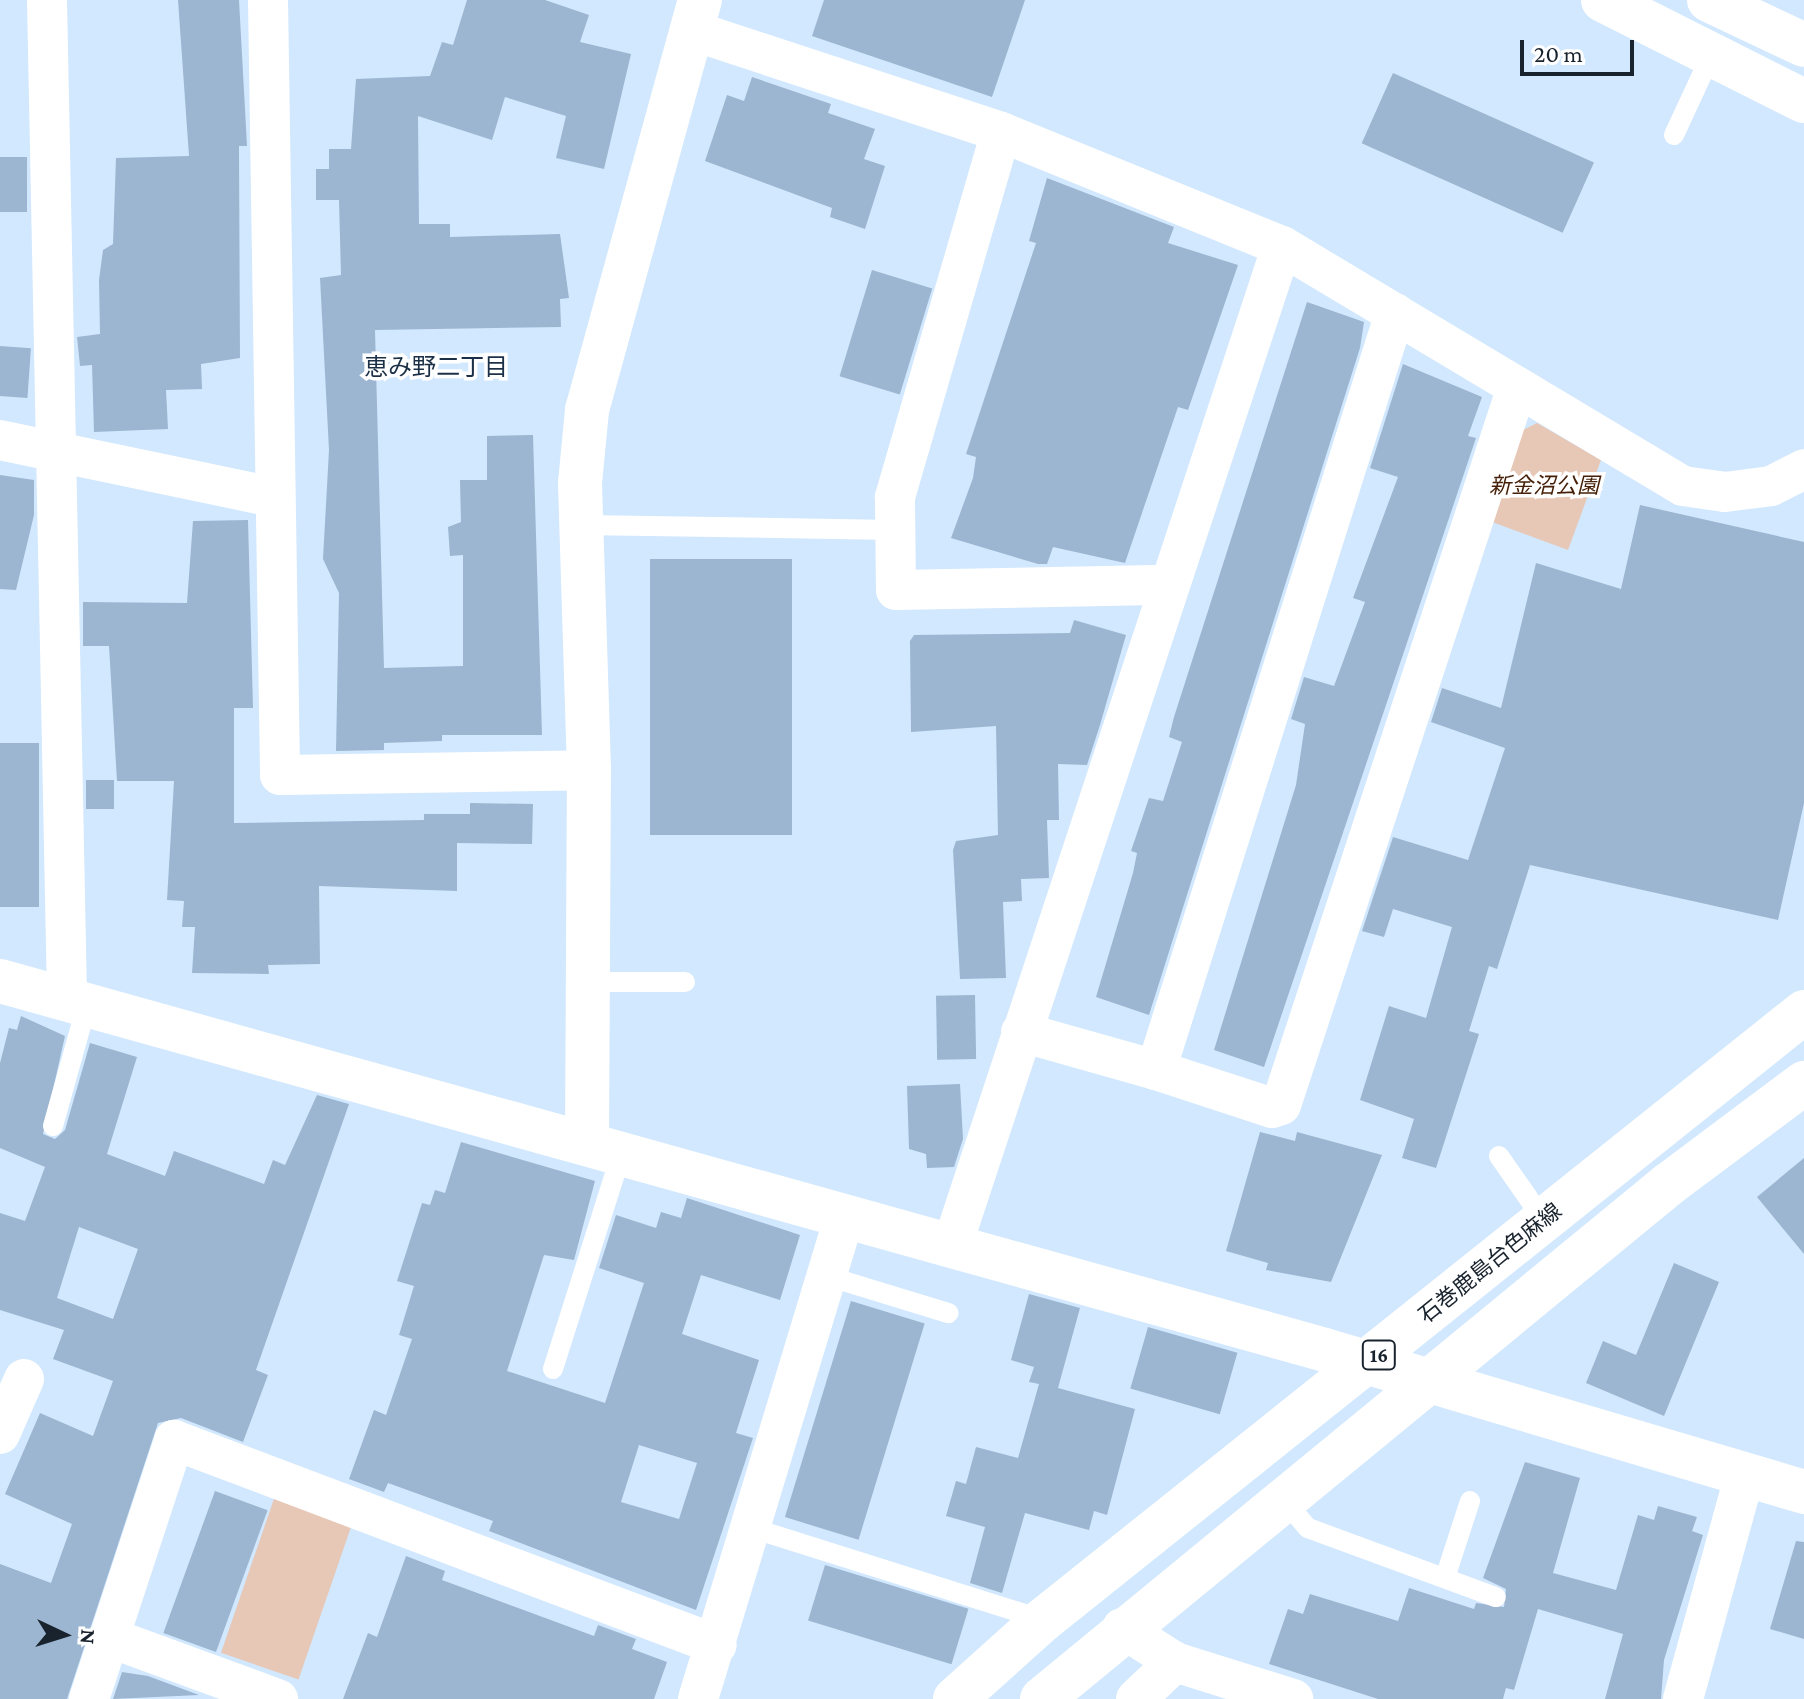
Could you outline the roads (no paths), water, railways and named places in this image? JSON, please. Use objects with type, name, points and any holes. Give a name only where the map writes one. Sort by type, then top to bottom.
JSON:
[{"type":"street","points":[[47,0],[55,453],[77,1001]]},
{"type":"street","points":[[268,0],[272,497],[280,775],[589,770]]},
{"type":"street","points":[[1603,0],[1804,101]]},
{"type":"street","points":[[1709,0],[1804,45]]},
{"type":"street","points":[[604,1147],[589,982],[589,770],[582,525],[587,410],[603,333],[696,15],[1001,132],[1282,246],[1683,486],[1725,492],[1771,486],[1804,469]]},
{"type":"street","points":[[1001,132],[895,498],[896,590],[1168,585]]},
{"type":"street","points":[[952,1246],[1282,246]]},
{"type":"street","points":[[1156,1070],[1395,313]]},
{"type":"street","points":[[1021,1032],[1156,1070],[1272,1108],[1281,1105],[1517,387]]},
{"type":"street","points":[[0,440],[272,497]]},
{"type":"street","points":[[0,981],[1370,1363],[1804,1492]]},
{"type":"street","name":"石巻鹿島台色麻線","points":[[955,1699],[1043,1620],[1370,1363],[1543,1219],[1804,1012]]},
{"type":"street","name":"16","points":[[1042,1699],[1122,1628],[1285,1501],[1804,1083]]},
{"type":"street","points":[[698,1699],[717,1645],[845,1215]]},
{"type":"street","points":[[0,1434],[24,1379]]},
{"type":"street","points":[[89,1699],[174,1440],[717,1645]]},
{"type":"street","points":[[1683,1699],[1745,1474]]},
{"type":"street","points":[[1122,1628],[1175,1662],[1293,1699]]},
{"type":"street","points":[[111,1638],[278,1699]]},
{"type":"street","points":[[1136,1699],[1175,1662]]},
{"type":"lane","points":[[1674,135],[1712,53]]},
{"type":"lane","points":[[582,525],[894,530]]},
{"type":"lane","points":[[589,982],[685,982]]},
{"type":"lane","points":[[53,1126],[77,1001]]},
{"type":"lane","points":[[553,1369],[604,1147]]},
{"type":"lane","points":[[1499,1156],[1543,1219]]},
{"type":"lane","points":[[827,1276],[948,1313]]},
{"type":"lane","points":[[1285,1501],[1308,1528],[1496,1597]]},
{"type":"lane","points":[[1445,1578],[1470,1501]]},
{"type":"lane","points":[[752,1528],[1043,1620]]},
{"type":"district","name":"恵み野二丁目","points":[[436,367]]},
{"type":"park label","name":"新金沼公園","points":[[1544,486]]}]
